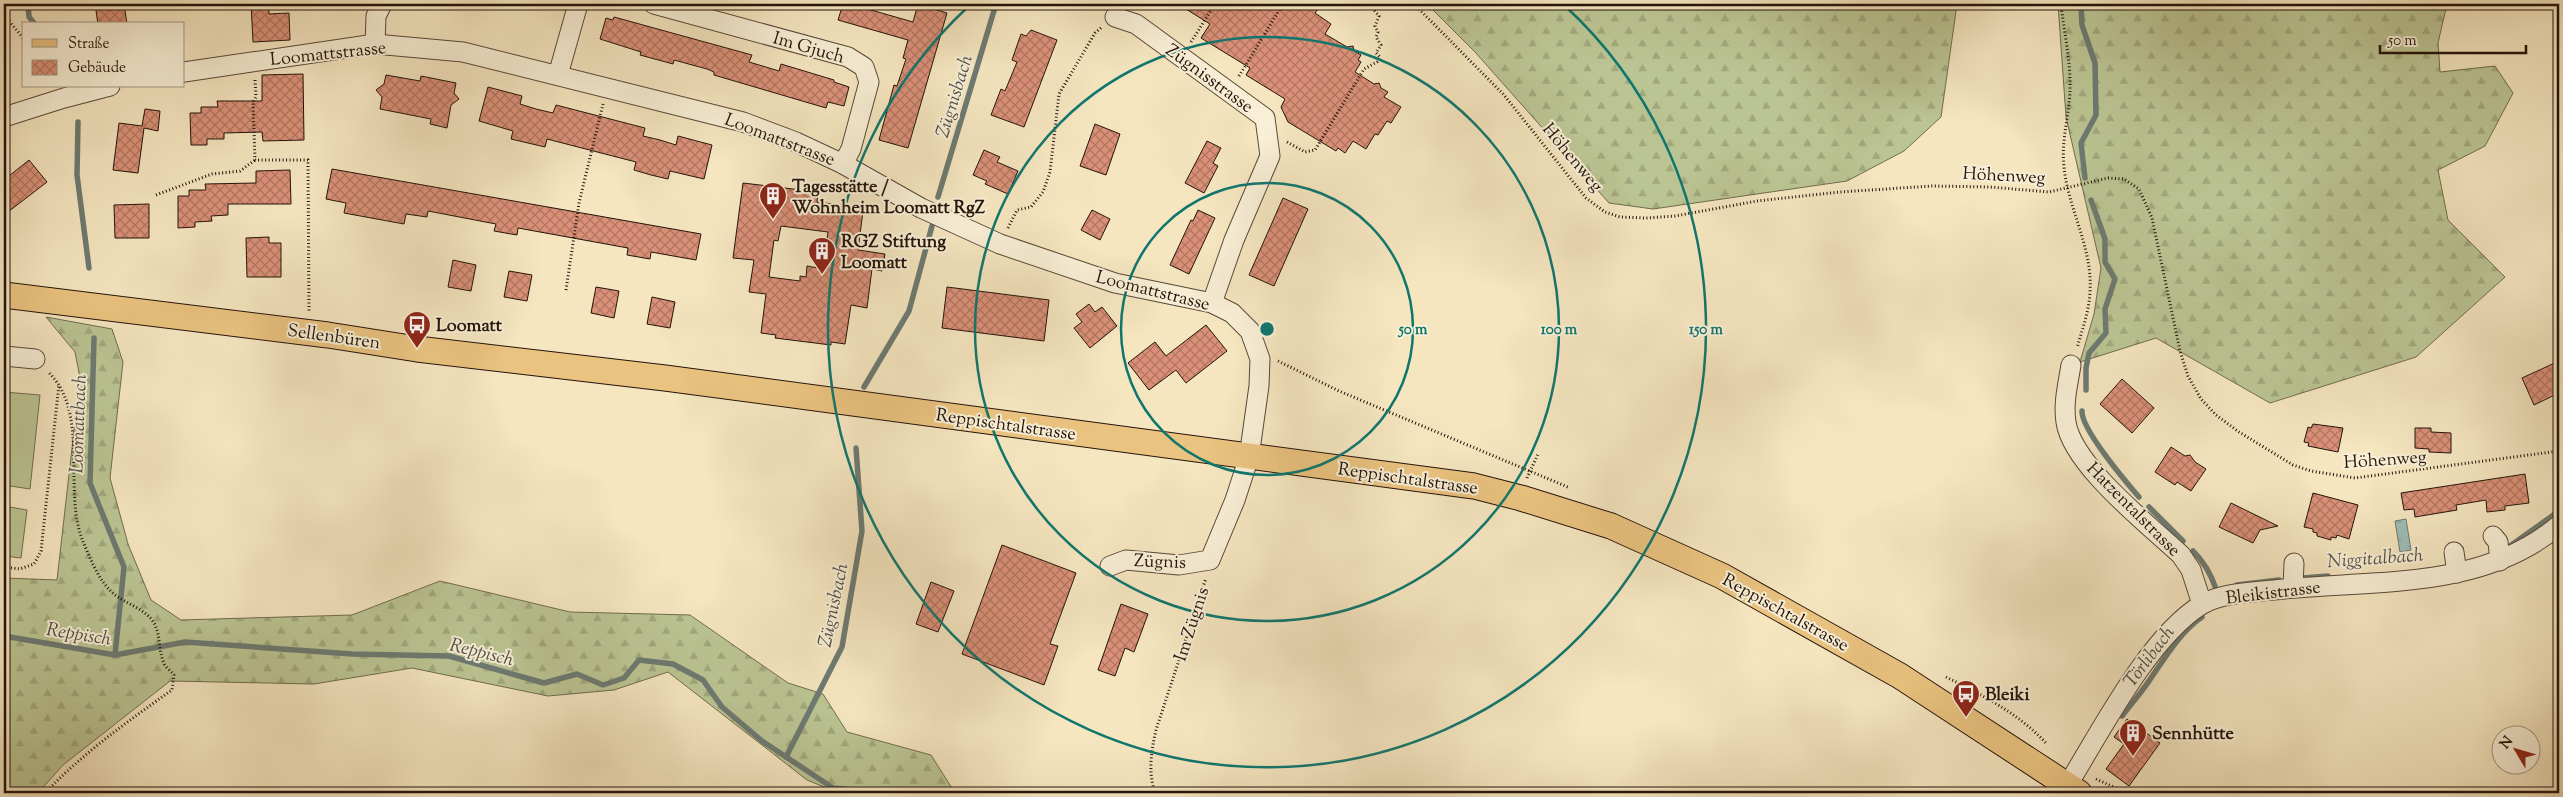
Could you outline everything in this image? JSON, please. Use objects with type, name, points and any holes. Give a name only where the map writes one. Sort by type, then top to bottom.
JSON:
[{"type":"main road","name":"Sellenbüren","points":[[4,295],[328,335],[417,349],[665,378]]},
{"type":"main road","name":"Reppischtalstrasse","points":[[665,378],[1248,457],[1427,478],[1474,486],[1545,505],[1611,526],[1722,576],[1838,640],[1924,691],[2073,790]]},
{"type":"street","points":[[375,44],[376,16],[382,4]]},
{"type":"street","points":[[558,75],[578,4]]},
{"type":"street","name":"Im Gjuch","points":[[654,4],[848,57],[864,67],[868,82],[851,149],[843,164]]},
{"type":"street","name":"Zügnisstrasse","points":[[1115,17],[1136,24],[1265,118],[1270,156],[1234,240],[1212,303]]},
{"type":"street","name":"Loomattstrasse","points":[[185,72],[375,44],[463,52],[743,122],[796,142],[843,164],[921,208],[1000,244],[1115,283],[1212,303],[1232,313],[1250,331],[1260,359],[1258,396],[1248,457]]},
{"type":"street","points":[[4,117],[102,88]]},
{"type":"street","points":[[4,356],[35,359]]},
{"type":"street","name":"Hatzentalstrasse","points":[[2071,365],[2064,401],[2066,424],[2075,448],[2092,471],[2181,555],[2191,570],[2202,604]]},
{"type":"street","points":[[1210,560],[1235,500],[1248,457]]},
{"type":"street","name":"Bleikistrasse","points":[[2073,790],[2125,692],[2157,648],[2187,614],[2202,604],[2237,595],[2293,587],[2436,578],[2500,561],[2539,540],[2559,525]]},
{"type":"street","points":[[2493,536],[2498,542],[2500,561]]},
{"type":"street","points":[[2454,552],[2457,573]]},
{"type":"street","name":"Zügnis","points":[[1110,566],[1126,560],[1180,564],[1210,560]]},
{"type":"street","points":[[2293,587],[2294,563]]},
{"type":"path","points":[[5,4],[9,21],[22,37]]},
{"type":"path","points":[[1182,57],[1215,4]]},
{"type":"path","points":[[1229,92],[1283,4]]},
{"type":"path","points":[[1268,136],[1293,144],[1305,152],[1315,150],[1364,70],[1378,62],[1380,57],[1376,53],[1381,45],[1376,37],[1378,32],[1375,26],[1380,16],[1369,4]]},
{"type":"path","name":"Höhenweg","points":[[1414,4],[1504,95],[1586,198],[1604,212],[1620,217],[1646,218],[1675,216],[1757,201],[1932,186],[2049,192],[2108,178],[2124,179],[2139,189],[2152,218],[2180,351],[2188,376],[2202,399],[2216,415],[2293,465],[2311,471],[2354,478],[2559,452]]},
{"type":"path","points":[[2060,4],[2070,90],[2064,146],[2067,188],[2090,268],[2088,313],[2071,365]]},
{"type":"path","points":[[1000,244],[1016,210],[1031,207],[1043,192],[1050,172],[1059,94],[1095,33],[1115,17]]},
{"type":"path","points":[[253,61],[256,98],[252,102],[255,160]]},
{"type":"path","points":[[566,290],[579,204],[607,87]]},
{"type":"path","points":[[156,194],[212,174],[240,172],[255,160],[308,160],[310,314],[317,316]]},
{"type":"path","points":[[35,359],[60,382],[72,426],[75,503],[82,537],[98,573],[113,594],[136,607],[153,621],[160,638],[164,664],[174,675],[172,690],[75,765],[45,793]]},
{"type":"path","points":[[4,567],[20,569],[34,564],[42,551],[60,382]]},
{"type":"path","name":"Im Zügnis","points":[[1155,793],[1151,781],[1150,755],[1156,730],[1210,560]]},
{"type":"green space","points":[[1427,4],[1957,4],[1941,117],[1904,151],[1847,181],[1653,209],[1609,203],[1475,52]]},
{"type":"green space","points":[[2058,4],[2447,4],[2438,43],[2440,72],[2495,66],[2513,93],[2485,146],[2438,170],[2448,220],[2505,277],[2416,357],[2270,403],[2156,338],[2080,362],[2094,314],[2101,268],[2066,117]]},
{"type":"green space","points":[[46,317],[112,329],[123,362],[110,478],[128,544],[151,600],[181,620],[352,615],[440,581],[570,612],[690,615],[788,683],[823,694],[847,732],[931,755],[955,793],[839,793],[807,780],[668,672],[614,690],[548,696],[412,668],[314,684],[170,681],[63,765],[38,793],[4,793],[4,578],[57,580],[80,378],[75,352]]},
{"type":"green space","points":[[4,392],[40,395],[30,489],[4,485]]},
{"type":"green space","points":[[4,506],[27,510],[21,558],[4,556]]},
{"type":"water","points":[[2406,519],[2411,550],[2400,552],[2395,521]]},
{"type":"building","points":[[95,4],[124,4],[127,22],[98,22]]},
{"type":"building","points":[[251,4],[269,4],[269,14],[289,13],[290,40],[253,42]]},
{"type":"building","points":[[843,4],[850,4],[913,22],[918,4],[947,13],[908,148],[879,140],[894,85],[897,86],[906,59],[903,58],[908,40],[838,20]]},
{"type":"building","points":[[1178,4],[1322,4],[1315,13],[1331,24],[1325,34],[1347,47],[1353,46],[1354,51],[1361,55],[1358,60],[1361,62],[1355,72],[1374,84],[1379,83],[1381,88],[1388,92],[1384,97],[1401,107],[1391,123],[1387,121],[1378,135],[1375,134],[1366,149],[1353,141],[1345,153],[1338,148],[1336,151],[1288,122],[1281,107],[1285,99],[1246,75],[1250,68],[1201,38],[1210,24]]},
{"type":"building","points":[[614,17],[752,55],[749,62],[779,71],[781,64],[834,80],[834,82],[849,87],[844,106],[828,102],[826,108],[714,75],[714,72],[707,69],[674,60],[673,64],[640,55],[641,52],[600,39],[606,18],[613,20]]},
{"type":"building","points":[[1031,30],[1057,40],[1024,127],[991,115],[1001,89],[1005,91],[1017,62],[1012,60],[1021,34],[1026,36]]},
{"type":"building","points":[[303,74],[304,140],[263,141],[262,132],[224,133],[224,139],[207,139],[207,145],[191,145],[190,113],[201,113],[201,107],[218,107],[217,101],[262,101],[262,75]]},
{"type":"building","points":[[386,75],[420,81],[421,76],[456,83],[454,93],[459,99],[451,105],[447,128],[430,124],[431,119],[380,109],[382,97],[376,90],[384,84]]},
{"type":"building","points":[[488,87],[522,96],[520,104],[536,109],[553,113],[556,105],[645,128],[643,136],[676,145],[678,136],[712,145],[704,179],[670,171],[668,179],[651,175],[634,170],[636,162],[547,139],[545,147],[511,139],[513,131],[479,121]]},
{"type":"building","points":[[145,109],[160,111],[158,131],[144,128],[138,173],[113,170],[119,123],[142,126]]},
{"type":"building","points":[[1095,124],[1120,134],[1106,175],[1080,166]]},
{"type":"building","points":[[1207,141],[1221,148],[1213,163],[1218,166],[1204,193],[1185,183]]},
{"type":"building","points":[[984,150],[1000,157],[997,162],[1018,171],[1008,194],[985,184],[987,181],[973,175]]},
{"type":"building","points":[[29,160],[47,182],[4,215],[4,180]]},
{"type":"building","points":[[332,169],[701,234],[696,260],[651,252],[650,259],[627,255],[628,248],[518,228],[517,235],[494,231],[496,224],[428,211],[427,217],[406,214],[404,224],[344,213],[346,203],[326,199]]},
{"type":"building","points":[[290,170],[291,204],[228,204],[228,215],[211,216],[212,221],[195,222],[195,227],[178,228],[178,196],[189,196],[189,190],[206,190],[205,184],[256,183],[256,171]]},
{"type":"building","points":[[743,183],[818,192],[817,202],[849,206],[848,209],[863,211],[858,250],[885,254],[882,271],[872,269],[867,308],[851,305],[845,344],[831,342],[831,345],[775,338],[776,335],[761,333],[766,294],[749,292],[754,260],[733,258]],"holes":[[[781,226],[828,232],[824,263],[819,262],[818,268],[807,266],[806,277],[800,276],[800,281],[769,277],[774,240],[778,241]]]},
{"type":"building","points":[[1283,198],[1308,209],[1274,286],[1249,275]]},
{"type":"building","points":[[149,204],[149,238],[115,238],[114,205]]},
{"type":"building","points":[[1092,210],[1110,219],[1100,240],[1081,230]]},
{"type":"building","points":[[1198,210],[1215,218],[1189,274],[1170,265],[1191,220],[1193,221]]},
{"type":"building","points":[[269,237],[269,243],[281,243],[281,277],[247,277],[246,238]]},
{"type":"building","points":[[453,260],[476,265],[471,291],[448,287]]},
{"type":"building","points":[[509,271],[532,275],[527,301],[504,297]]},
{"type":"building","points":[[596,287],[619,291],[614,318],[591,313]]},
{"type":"building","points":[[947,287],[1049,300],[1044,341],[942,328]]},
{"type":"building","points":[[652,297],[675,302],[670,328],[647,324]]},
{"type":"building","points":[[1089,304],[1095,312],[1102,307],[1117,326],[1090,348],[1074,328],[1082,322],[1076,314]]},
{"type":"building","points":[[1206,325],[1227,351],[1186,383],[1176,370],[1149,390],[1128,363],[1155,342],[1166,356]]},
{"type":"building","points":[[2559,361],[2559,393],[2534,405],[2522,378]]},
{"type":"building","points":[[2122,379],[2154,408],[2132,433],[2100,404]]},
{"type":"building","points":[[2313,424],[2343,428],[2338,452],[2308,446],[2309,443],[2304,442],[2308,427],[2311,428]]},
{"type":"building","points":[[2415,428],[2431,428],[2431,432],[2451,433],[2451,453],[2429,452],[2429,449],[2415,448]]},
{"type":"building","points":[[2171,447],[2185,456],[2190,455],[2195,462],[2206,469],[2191,491],[2177,482],[2175,485],[2155,472]]},
{"type":"building","points":[[2525,474],[2529,503],[2505,506],[2505,510],[2487,512],[2486,500],[2456,505],[2457,510],[2415,517],[2414,509],[2404,510],[2401,493]]},
{"type":"building","points":[[2313,493],[2358,505],[2349,539],[2337,535],[2336,538],[2331,537],[2331,540],[2317,536],[2313,529],[2304,527]]},
{"type":"building","points":[[2231,503],[2278,526],[2260,530],[2253,543],[2219,527]]},
{"type":"building","points":[[1002,545],[1076,573],[1050,644],[1058,646],[1044,685],[962,654]]},
{"type":"building","points":[[931,582],[954,591],[938,632],[916,624]]},
{"type":"building","points":[[1121,604],[1148,614],[1134,652],[1125,648],[1115,676],[1098,670]]},
{"type":"building","name":"Sennhütte","points":[[2127,719],[2160,743],[2129,786],[2106,769],[2124,744],[2114,737]]},
{"type":"waterway","name":"Loomattbach","points":[[28,4],[29,17],[33,22]]},
{"type":"waterway","name":"Zügnisbach","points":[[938,197],[996,4]]},
{"type":"waterway","points":[[2081,4],[2082,25],[2095,63],[2096,115],[2081,143],[2085,178]]},
{"type":"waterway","name":"Loomattbach","points":[[78,122],[77,175],[89,268]]},
{"type":"waterway","points":[[2086,390],[2086,368],[2089,353],[2106,333],[2105,309],[2115,279],[2105,262],[2105,239],[2091,200]]},
{"type":"waterway","name":"Zügnisbach","points":[[864,387],[909,311],[932,226]]},
{"type":"waterway","name":"Loomattbach","points":[[94,338],[90,483],[124,567],[115,655]]},
{"type":"waterway","points":[[2082,411],[2096,442],[2139,497]]},
{"type":"waterway","name":"Zügnisbach","points":[[786,757],[842,647],[862,531],[856,448]]},
{"type":"waterway","points":[[2149,507],[2183,541]]},
{"type":"waterway","name":"Niggitalbach","points":[[2510,546],[2559,511]]},
{"type":"waterway","points":[[2193,551],[2207,569],[2216,589]]},
{"type":"waterway","name":"Niggitalbach","points":[[2302,578],[2328,576]]},
{"type":"waterway","name":"Niggitalbach","points":[[2237,585],[2279,580]]},
{"type":"waterway","name":"Törlibach","points":[[2122,716],[2179,638],[2202,617]]},
{"type":"waterway","name":"Reppisch","points":[[4,636],[115,655],[185,642],[352,654],[449,656],[544,683],[577,674],[603,685],[624,678],[639,660],[673,664],[703,680],[722,707],[762,741],[833,788],[867,793]]},
{"type":"place","name":"Tagesstätte / Wohnheim Loomatt RgZ","points":[[773,220]]},
{"type":"place","name":"RGZ Stiftung Loomatt","points":[[822,275]]},
{"type":"place","name":"Loomatt","points":[[417,349]]},
{"type":"place","name":"Bleiki","points":[[1966,718]]},
{"type":"place","name":"Sennhütte","points":[[2133,757]]}]
